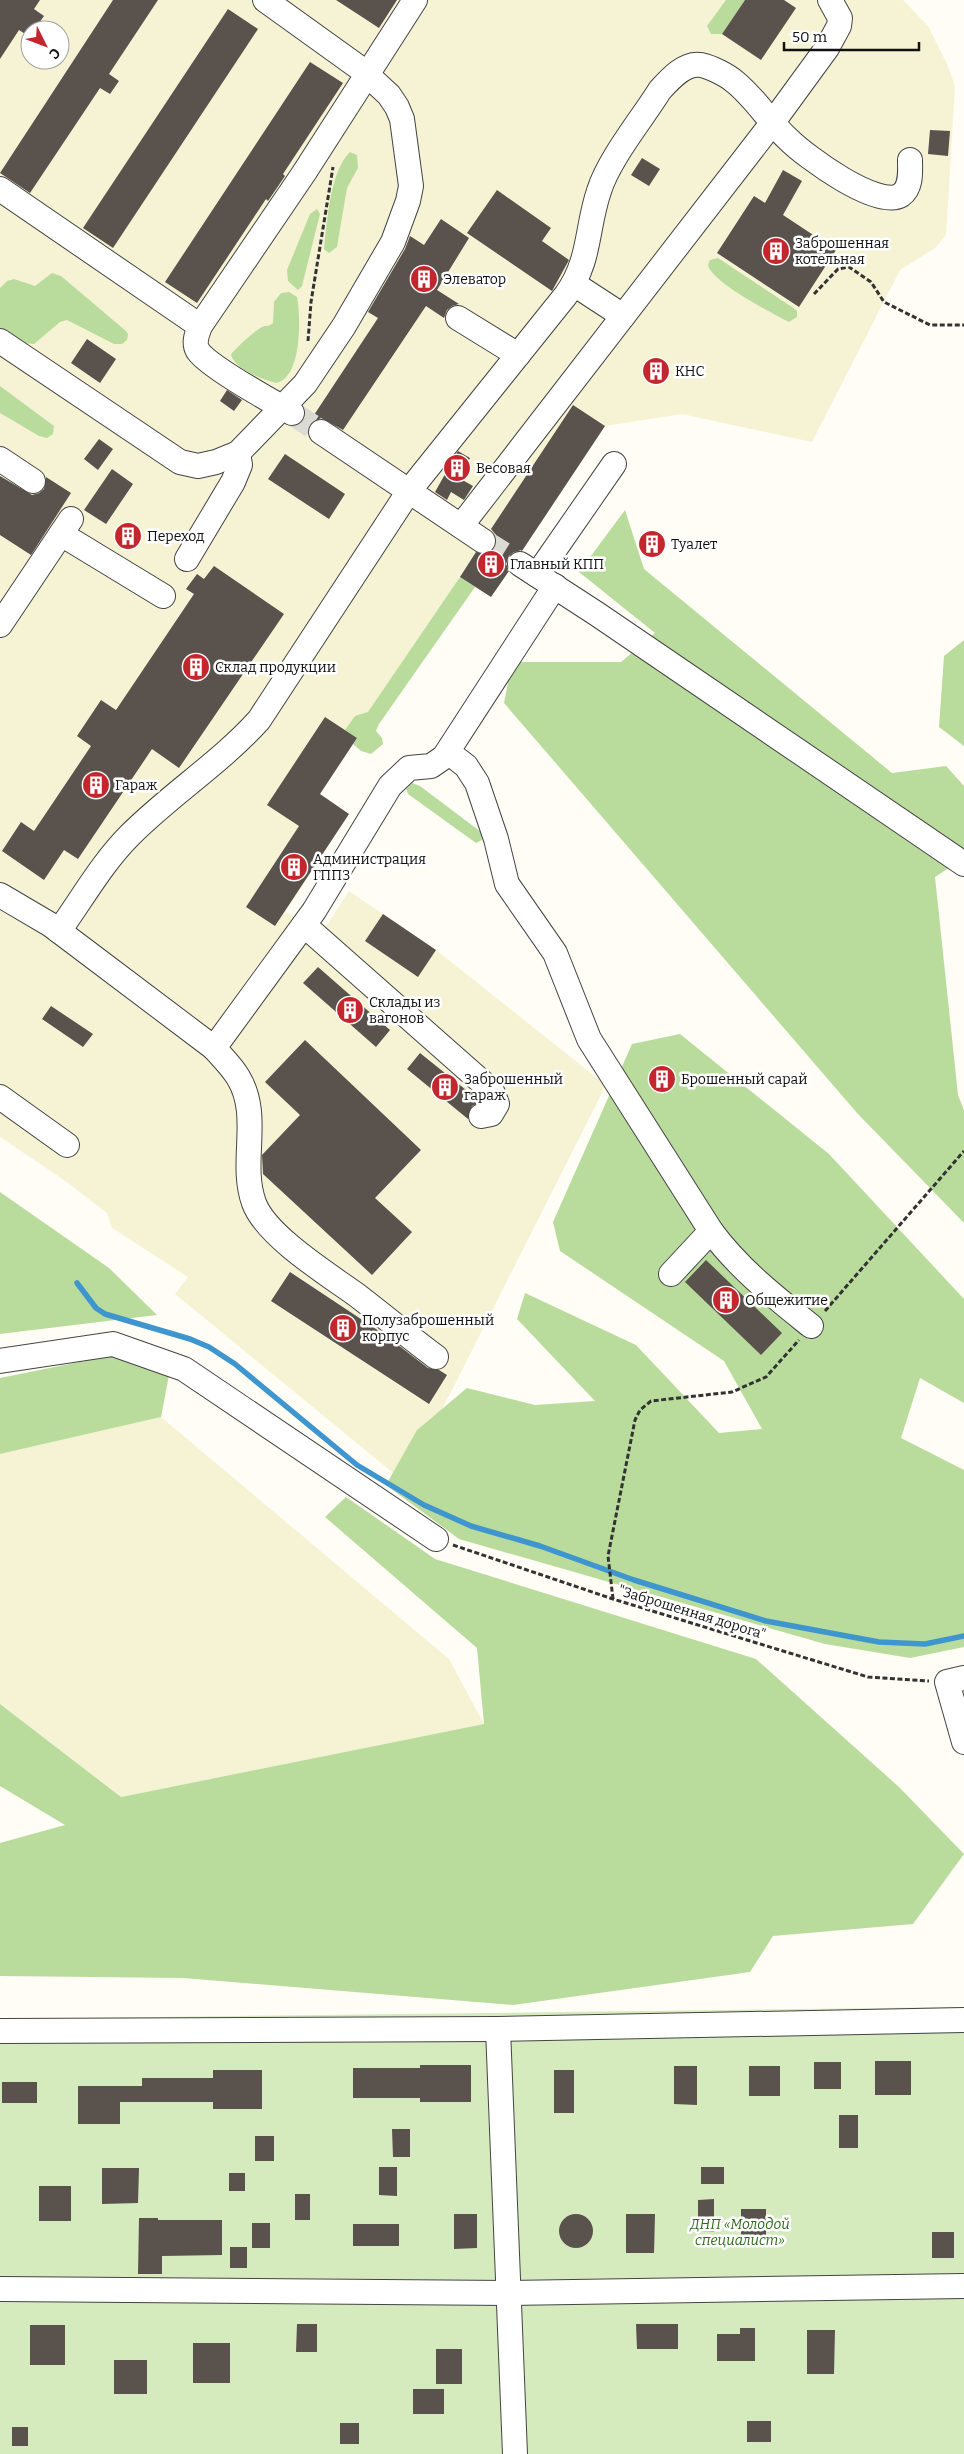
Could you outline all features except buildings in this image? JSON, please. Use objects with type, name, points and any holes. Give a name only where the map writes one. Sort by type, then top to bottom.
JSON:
[{"type":"street","points":[[0,341],[180,462],[198,466],[216,462],[238,453],[287,410],[316,370],[344,326],[392,242],[408,201],[411,186],[402,119],[389,95],[367,73],[265,0]]},
{"type":"street","points":[[287,410],[213,365],[197,351],[195,339],[200,326],[304,173],[415,0]]},
{"type":"street","points":[[461,526],[773,122],[835,35],[840,18],[830,0]]},
{"type":"street","points":[[59,931],[102,868],[130,835],[234,746],[259,720],[409,491],[574,284],[583,267],[595,206],[605,177],[660,90],[670,78],[688,66],[698,64],[706,66],[733,80],[752,97],[789,141],[816,163],[853,184],[885,197],[901,195],[907,188],[910,160]]},
{"type":"street","points":[[0,189],[200,326]]},
{"type":"street","points":[[574,284],[623,316]]},
{"type":"street","points":[[458,318],[518,356]]},
{"type":"street","points":[[321,432],[483,541]]},
{"type":"street","points":[[187,559],[233,482],[240,465],[238,453]]},
{"type":"street","points":[[0,459],[33,481]]},
{"type":"street","points":[[214,1048],[304,925],[390,786],[409,768],[431,766],[439,762],[448,752],[537,575],[614,464]]},
{"type":"street","points":[[0,625],[66,527],[162,596]]},
{"type":"street","points":[[537,575],[964,864]]},
{"type":"street","points":[[448,752],[466,766],[477,783],[496,839],[506,884],[555,953],[589,1039],[711,1232],[728,1255],[756,1282],[811,1326]]},
{"type":"street","points":[[0,895],[59,931],[214,1048],[238,1076],[248,1103],[251,1120],[248,1167],[249,1187],[254,1205],[264,1220],[301,1255],[436,1357]]},
{"type":"street","points":[[304,925],[492,1091],[497,1104],[491,1114],[481,1116]]},
{"type":"street","points":[[0,1097],[68,1145]]},
{"type":"street","points":[[671,1274],[711,1232]]},
{"type":"street","points":[[0,1361],[113,1344],[184,1368],[436,1539]]},
{"type":"street","points":[[955,1680],[964,1742]]},
{"type":"street","points":[[0,2031],[498,2029],[964,2020]]},
{"type":"street","points":[[498,2029],[515,2454]]},
{"type":"street","points":[[0,2289],[509,2292],[964,2286]]},
{"type":"path","points":[[308,348],[311,302],[335,159]]},
{"type":"path","points":[[814,294],[838,269],[849,267],[871,282],[884,302],[930,325],[964,325]]},
{"type":"path","points":[[613,1599],[608,1556],[635,1420]]},
{"type":"path","name":"\"Заброшенная дорога\"","points":[[436,1539],[613,1599],[868,1677],[955,1680]]},
{"type":"shaded area","points":[[0,0],[903,0],[928,26],[947,64],[955,86],[946,235],[935,248],[900,270],[812,442],[682,414],[605,426],[491,597],[460,577],[320,794],[349,814],[285,913],[327,925],[349,891],[436,950],[606,1085],[453,1388],[403,1481],[175,1294],[188,1277],[112,1228],[107,1213],[61,1178],[0,1137]]},
{"type":"shaded area","points":[[161,1417],[449,1659],[484,1724],[121,1797],[0,1704],[0,1454]]},
{"type":"green space","points":[[726,0],[745,0],[722,34],[711,34],[707,26]]},
{"type":"green space","points":[[350,152],[357,155],[358,168],[347,188],[337,247],[329,253],[324,249],[328,211],[338,171]]},
{"type":"green space","points":[[317,209],[320,214],[302,286],[298,290],[288,281],[287,270],[310,214]]},
{"type":"green space","points":[[718,258],[792,307],[797,311],[797,317],[789,322],[729,287],[712,272],[708,265],[710,260]]},
{"type":"green space","points":[[52,273],[61,276],[126,331],[128,334],[127,340],[122,344],[114,344],[67,320],[60,322],[34,344],[23,343],[2,331],[0,329],[0,288],[7,281],[14,279],[35,286]]},
{"type":"green space","points":[[289,292],[297,297],[299,318],[298,346],[291,370],[285,379],[276,383],[257,377],[244,369],[238,365],[231,355],[255,332],[273,323],[274,302],[281,293]]},
{"type":"green space","points":[[0,386],[54,426],[53,434],[47,438],[39,436],[0,413]]},
{"type":"green space","points":[[625,510],[644,569],[892,773],[946,766],[964,786],[964,858],[935,877],[958,1095],[964,1110],[964,1223],[857,1113],[504,703],[512,662],[621,662],[655,633],[579,572]]},
{"type":"green space","points":[[460,577],[475,587],[379,724],[376,731],[382,738],[383,744],[371,754],[361,751],[353,744],[357,738],[345,730],[355,716],[368,712]]},
{"type":"green space","points":[[964,640],[964,746],[939,727],[944,656]]},
{"type":"green space","points":[[412,783],[420,786],[481,832],[482,840],[476,843],[408,794],[406,789]]},
{"type":"green space","points":[[680,1034],[829,1154],[964,1299],[964,1403],[920,1378],[901,1438],[964,1470],[964,1647],[910,1658],[825,1644],[459,1539],[386,1485],[417,1430],[467,1388],[535,1405],[595,1401],[517,1319],[525,1293],[636,1345],[719,1433],[762,1429],[724,1361],[560,1251],[553,1222],[632,1044]]},
{"type":"green space","points":[[0,1192],[109,1268],[157,1315],[0,1334]]},
{"type":"green space","points":[[109,1356],[169,1375],[161,1417],[0,1454],[0,1378]]},
{"type":"green space","points":[[346,1497],[435,1559],[756,1659],[899,1787],[964,1854],[913,1924],[773,1936],[750,1972],[513,2005],[183,1978],[0,1976],[0,1843],[65,1825],[0,1786],[0,1704],[121,1797],[484,1724],[477,1648],[325,1517]]},
{"type":"green space","name":"ДНП «Молодой специалист»","points":[[964,2007],[964,2454],[0,2454],[0,2019]]},
{"type":"waterway","points":[[77,1283],[96,1308],[105,1314],[190,1339],[209,1347],[235,1364],[357,1465],[424,1505],[471,1526],[540,1546],[634,1580],[766,1621],[879,1642],[925,1644],[964,1636]]},
{"type":"tunnel","points":[[292,413],[321,432]]},
{"type":"tunnel","points":[[483,541],[520,564]]},
{"type":"place","name":"Заброшенная котельная","points":[[776,251]]},
{"type":"place","name":"Элеватор","points":[[424,279]]},
{"type":"place","name":"КНС","points":[[656,371]]},
{"type":"place","name":"Весовая","points":[[457,468]]},
{"type":"place","name":"Переход","points":[[128,536]]},
{"type":"place","name":"Туалет","points":[[652,544]]},
{"type":"place","name":"Главный КПП","points":[[491,564]]},
{"type":"place","name":"Склад продукции","points":[[196,667]]},
{"type":"place","name":"Гараж","points":[[96,785]]},
{"type":"place","name":"Администрация ГППЗ","points":[[294,867]]},
{"type":"place","name":"Склады из вагонов","points":[[350,1010]]},
{"type":"place","name":"Брошенный сарай","points":[[662,1079]]},
{"type":"place","name":"Заброшенный гараж","points":[[445,1087]]},
{"type":"place","name":"Общежитие","points":[[726,1300]]},
{"type":"place","name":"Полузаброшенный корпус","points":[[343,1328]]}]
